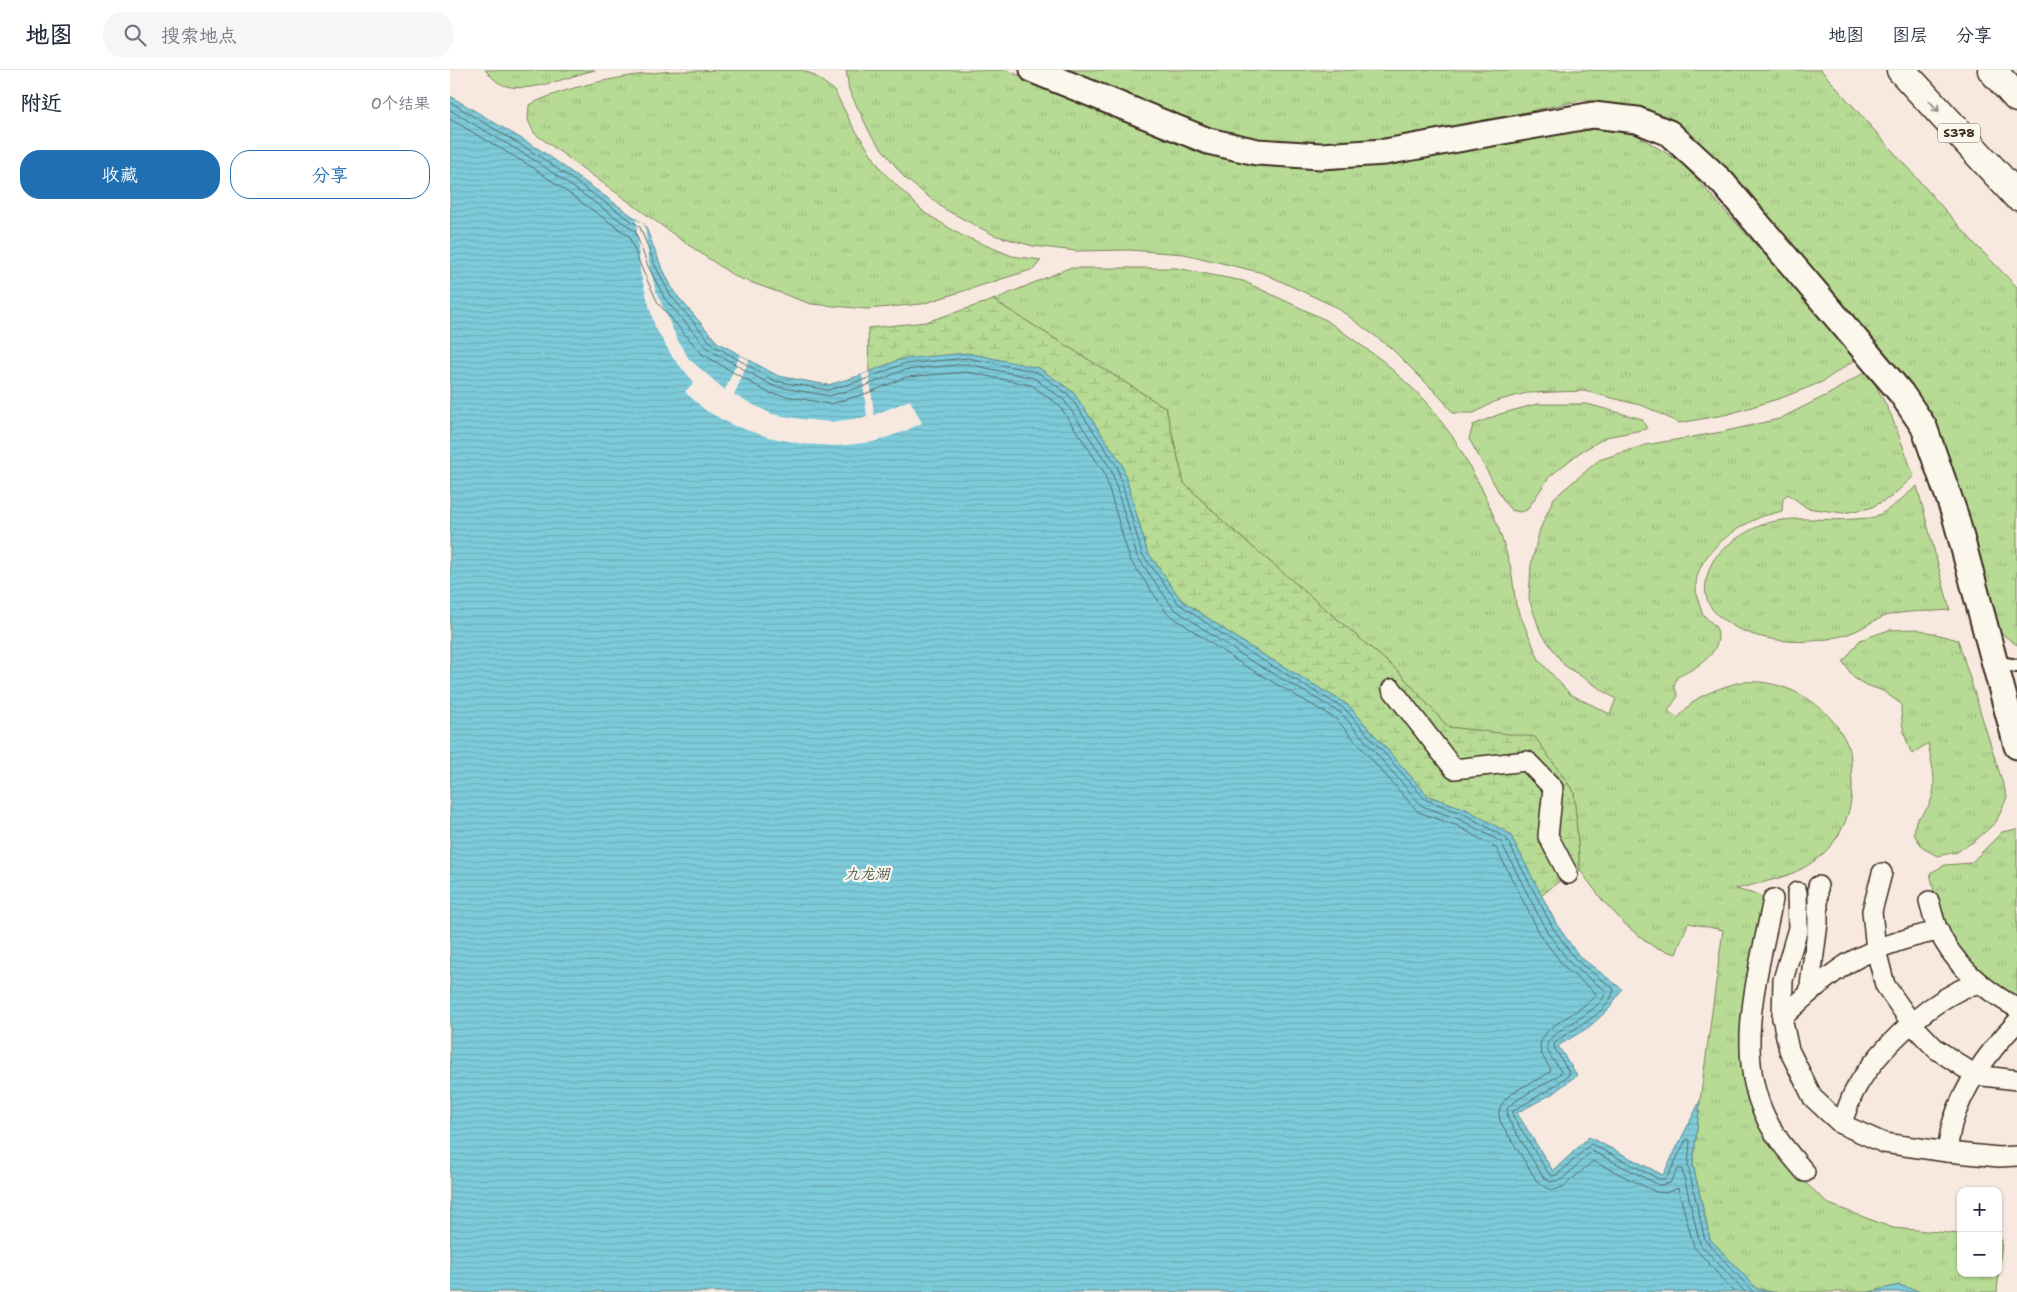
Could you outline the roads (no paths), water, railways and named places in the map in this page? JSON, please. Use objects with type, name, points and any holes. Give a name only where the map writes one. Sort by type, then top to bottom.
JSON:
[{"type":"main road","name":"S378","points":[[1901,70],[2017,196]]},
{"type":"main road","points":[[1992,70],[2017,98]]},
{"type":"street","points":[[1033,70],[1208,142],[1257,152],[1321,156],[1385,152],[1593,115],[1637,120],[1668,133],[1722,182],[1901,392],[1924,427],[2006,664],[2017,746]]},
{"type":"street","points":[[1392,689],[1454,769],[1527,761],[1553,788],[1548,836],[1568,874]]},
{"type":"street","points":[[1882,873],[1872,911],[1876,950],[1885,985],[1912,1024],[1936,1049],[1975,1075],[2017,1080]]},
{"type":"street","points":[[1809,993],[1818,923],[1818,886]]},
{"type":"street","points":[[1797,892],[1798,928],[1783,980],[1782,1018],[1789,1050],[1813,1098],[1842,1124],[1884,1142],[1947,1152],[1999,1157],[2017,1156]]},
{"type":"street","points":[[1774,899],[1756,986],[1750,1042],[1754,1085],[1765,1116],[1779,1142],[1805,1172]]},
{"type":"street","points":[[1928,901],[1938,931],[1956,960],[2000,999],[2017,1008]]},
{"type":"street","points":[[1782,1018],[1839,968],[1876,950],[1912,936],[1938,931]]},
{"type":"street","points":[[1842,1124],[1854,1092],[1869,1070],[1894,1041],[1933,1007],[1958,990],[1980,983]]},
{"type":"street","points":[[1947,1152],[1953,1122],[1962,1098],[1975,1075],[2007,1032],[2017,1022]]},
{"type":"water","name":"九龙湖","points":[[450,96],[542,151],[645,225],[674,292],[717,342],[778,376],[828,385],[862,375],[901,359],[968,353],[1039,368],[1073,392],[1122,464],[1147,551],[1181,600],[1247,645],[1348,705],[1428,796],[1466,809],[1510,834],[1557,925],[1579,956],[1622,989],[1609,1009],[1589,1027],[1558,1046],[1577,1075],[1552,1094],[1517,1113],[1553,1171],[1589,1137],[1663,1175],[1700,1101],[1693,1165],[1710,1239],[1757,1289],[1772,1292],[450,1292]]},
{"type":"water","points":[[1899,1285],[1921,1292],[1870,1292]]}]
